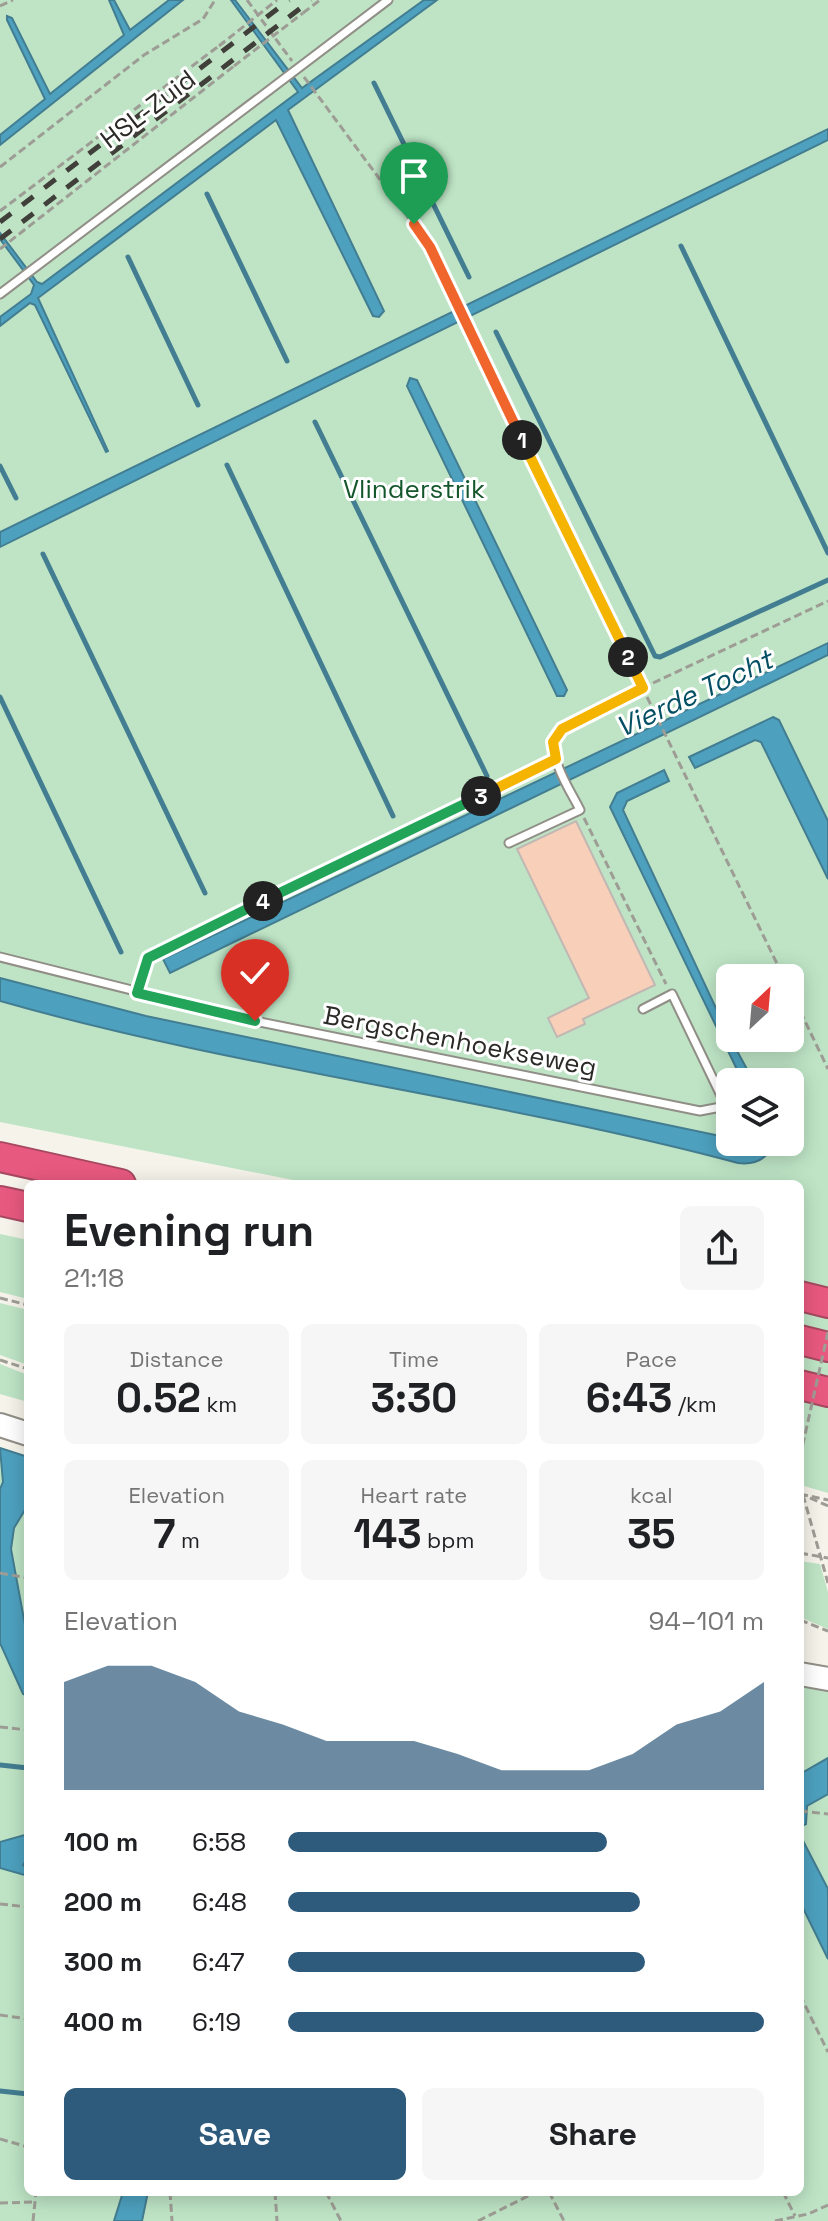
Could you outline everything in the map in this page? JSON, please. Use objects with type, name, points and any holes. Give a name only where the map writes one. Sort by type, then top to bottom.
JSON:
[{"type":"highway","points":[[0,1157],[103,1180]]},
{"type":"highway","points":[[0,1201],[24,1206]]},
{"type":"highway","points":[[804,1297],[828,1303]]},
{"type":"highway","points":[[804,1341],[828,1347]]},
{"type":"highway","points":[[804,1386],[828,1392]]},
{"type":"street","points":[[0,1425],[24,1433]]},
{"type":"street","points":[[804,1675],[828,1679]]},
{"type":"lane","points":[[0,294],[388,0]]},
{"type":"lane","points":[[509,843],[580,810],[556,760],[553,742],[562,729],[643,688]]},
{"type":"lane","name":"Bergschenhoekseweg","points":[[0,957],[255,1021],[700,1111],[726,1106],[672,994]]},
{"type":"lane","points":[[643,1009],[672,994]]},
{"type":"path","points":[[0,6],[13,0]]},
{"type":"path","points":[[0,167],[144,55],[203,19],[215,0]]},
{"type":"path","points":[[247,0],[295,69],[430,247],[777,964]]},
{"type":"path","name":"HSL-Zuid","points":[[0,211],[277,0]]},
{"type":"path","name":"HSL-Zuid","points":[[0,249],[320,0]]},
{"type":"path","name":"HSL-Zuid","points":[[219,46],[224,42]]},
{"type":"path","points":[[643,688],[828,601]]},
{"type":"path","points":[[137,993],[146,962],[153,955],[556,760]]},
{"type":"path","points":[[580,810],[672,994]]},
{"type":"path","points":[[804,1019],[828,1069]]},
{"type":"path","points":[[0,1298],[24,1304]]},
{"type":"path","points":[[804,1439],[828,1332]]},
{"type":"path","points":[[0,1360],[24,1368]]},
{"type":"path","points":[[804,1495],[828,1500]]},
{"type":"path","points":[[804,1496],[828,1506]]},
{"type":"path","points":[[804,1502],[828,1583]]},
{"type":"path","points":[[804,1554],[828,1558]]},
{"type":"path","points":[[0,1573],[24,1578]]},
{"type":"path","points":[[804,1622],[828,1631]]},
{"type":"path","points":[[0,1727],[24,1730]]},
{"type":"path","points":[[804,1811],[828,1814]]},
{"type":"path","points":[[0,1904],[24,1907]]},
{"type":"path","points":[[804,2003],[828,2052]]},
{"type":"path","points":[[0,2015],[24,2018]]},
{"type":"path","points":[[0,2139],[24,2146]]},
{"type":"path","points":[[33,2220],[35,2196]]},
{"type":"path","points":[[170,2196],[172,2221]]},
{"type":"path","points":[[275,2196],[277,2221]]},
{"type":"path","points":[[328,2196],[341,2221]]},
{"type":"path","points":[[478,2221],[528,2196]]},
{"type":"path","points":[[551,2196],[564,2221]]},
{"type":"path","points":[[785,2196],[795,2216]]},
{"type":"path","points":[[0,2203],[34,2202]]},
{"type":"path","points":[[775,2221],[828,2205]]},
{"type":"green space","name":"Vlinderstrik","points":[[0,0],[828,0],[828,1333],[817,1358],[826,1361],[828,1354],[828,1493],[804,1486],[804,1350],[808,1328],[804,1327],[804,1310],[813,1311],[819,1285],[804,1281],[804,1180],[293,1180],[0,1122]]},
{"type":"green space","points":[[0,1234],[24,1239],[24,1298],[0,1292]]},
{"type":"green space","points":[[0,1303],[24,1309],[24,1364],[0,1355]]},
{"type":"green space","points":[[0,1364],[24,1373],[24,1401],[0,1394]]},
{"type":"green space","points":[[0,1460],[24,1467],[24,2196],[804,2196],[804,1683],[828,1688],[828,2221],[0,2221]]},
{"type":"green space","points":[[804,1562],[820,1564],[828,1592],[828,1629],[804,1619]]},
{"type":"water","points":[[109,0],[114,0],[130,30],[169,0],[183,0],[0,145],[0,135],[45,99],[7,16],[12,18],[50,94],[124,35]]},
{"type":"water","points":[[231,0],[235,0],[302,88],[424,0],[437,0],[288,110],[384,311],[379,317],[373,316],[276,120],[38,298],[106,452],[35,305],[30,303],[0,326],[0,317],[31,294],[34,285],[0,239],[0,233],[37,282],[42,284],[298,92]]},
{"type":"water","points":[[828,129],[828,140],[0,547],[0,532]]},
{"type":"water","points":[[410,378],[417,380],[567,690],[564,696],[557,696],[407,386]]},
{"type":"water","points":[[828,643],[828,655],[170,973],[163,959]]},
{"type":"water","points":[[773,717],[779,720],[828,821],[828,879],[761,742],[755,740],[695,768],[689,757]]},
{"type":"water","points":[[664,770],[669,781],[627,801],[623,810],[716,1008],[716,1026],[610,807],[617,793]]},
{"type":"water","points":[[0,978],[146,1016],[716,1135],[716,1156],[765,1156],[750,1163],[738,1163],[554,1120],[183,1046],[0,1001]]},
{"type":"water","points":[[728,1052],[738,1052],[746,1068],[736,1068]]},
{"type":"water","points":[[0,1448],[24,1456],[24,1512],[14,1528],[11,1549],[24,1619],[24,1694],[0,1643],[0,1489],[3,1482]]},
{"type":"water","points":[[828,1758],[828,1794],[807,1806],[804,1825],[804,1772]]},
{"type":"water","points":[[24,1835],[24,1875],[0,1868],[0,1842]]},
{"type":"water","points":[[804,1843],[828,1889],[828,1959],[804,1910]]},
{"type":"water","points":[[122,2196],[147,2196],[142,2221],[114,2221]]},
{"type":"building","points":[[576,821],[655,985],[583,1019],[585,1024],[557,1037],[548,1018],[589,998],[517,849]]},
{"type":"waterway","points":[[374,83],[469,277]]},
{"type":"waterway","points":[[207,194],[287,361]]},
{"type":"waterway","points":[[681,246],[828,553]]},
{"type":"waterway","points":[[128,257],[198,405]]},
{"type":"waterway","points":[[496,332],[655,656],[660,657],[828,580]]},
{"type":"waterway","points":[[315,422],[487,776]]},
{"type":"waterway","points":[[227,465],[393,816]]},
{"type":"waterway","points":[[0,466],[16,498]]},
{"type":"waterway","points":[[43,554],[205,893]]},
{"type":"waterway","points":[[0,697],[121,952]]},
{"type":"waterway","points":[[0,1765],[24,1768]]},
{"type":"waterway","points":[[0,2091],[24,2094]]},
{"type":"railway","points":[[0,222],[289,0]]},
{"type":"railway","points":[[0,239],[311,0]]},
{"type":"route","points":[[255,1021],[137,993],[148,958],[556,759],[553,742],[562,729],[643,688],[430,247],[414,224]]},
{"type":"water label","name":"Vierde Tocht","points":[[694,693]]}]
